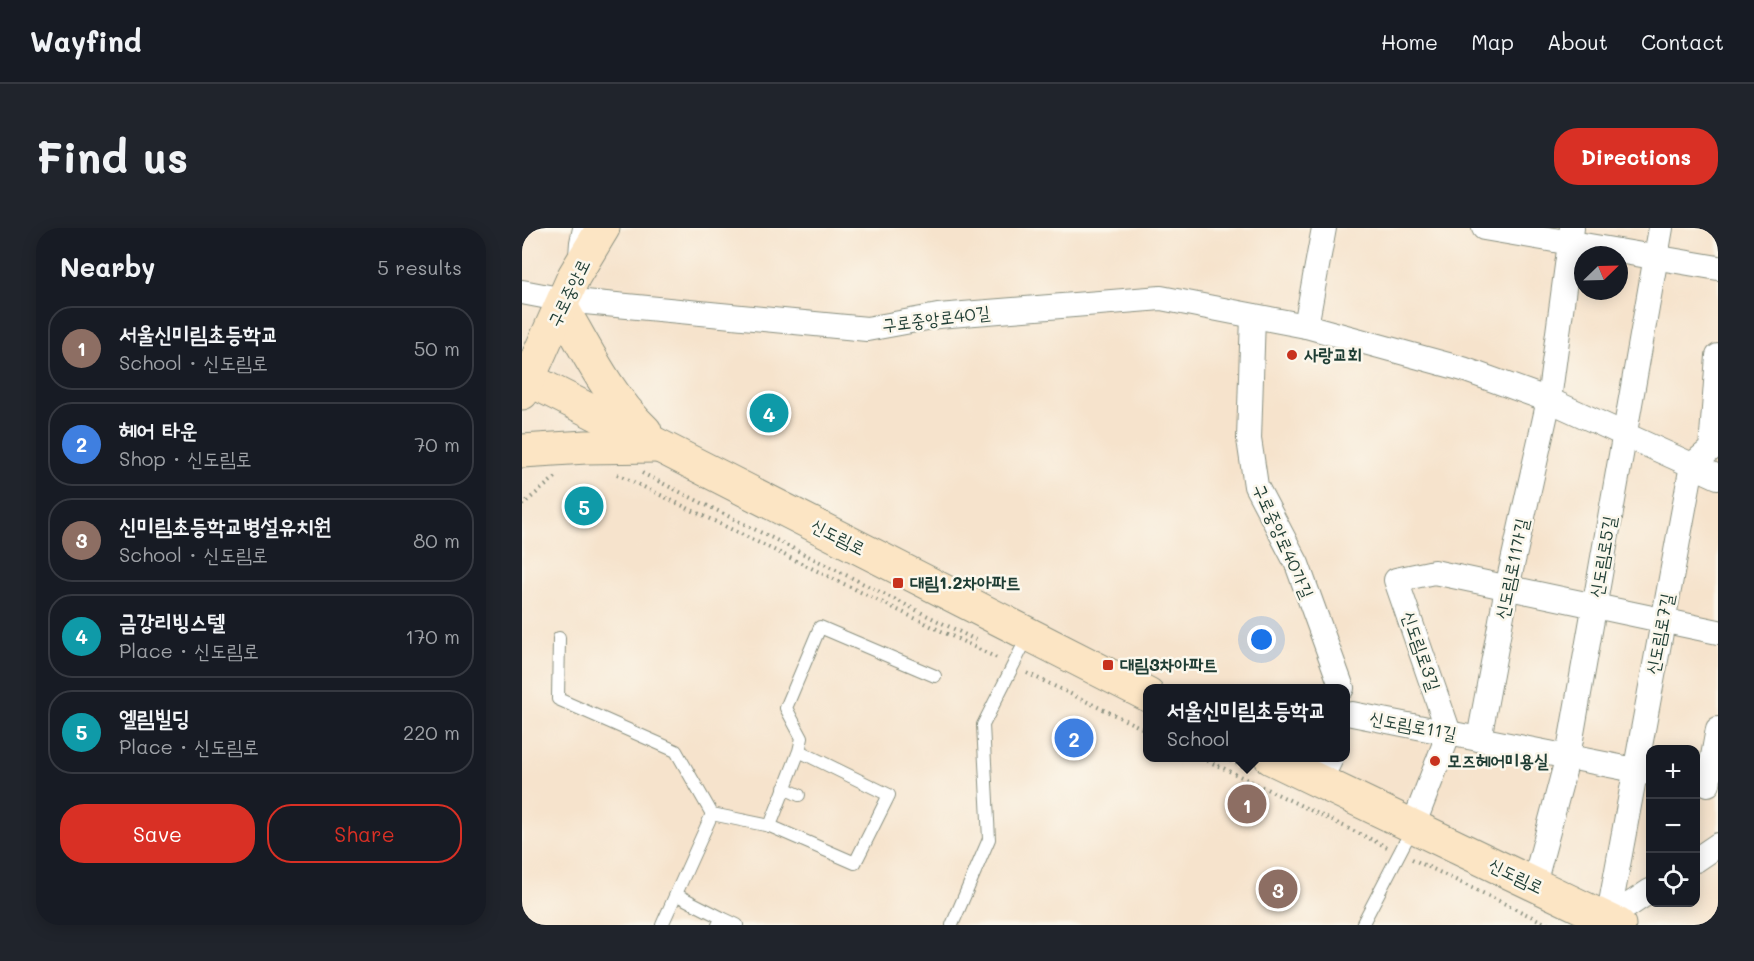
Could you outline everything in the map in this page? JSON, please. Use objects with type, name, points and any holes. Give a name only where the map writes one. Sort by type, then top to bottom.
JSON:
[{"type":"street","name":"구로중앙로","points":[[525,386],[567,294],[603,228]]},
{"type":"street","points":[[1324,228],[1306,326],[1462,369],[1549,400],[1718,477]]},
{"type":"street","points":[[1484,228],[1571,235],[1657,258],[1718,268]]},
{"type":"street","name":"신도림로5길","points":[[1534,884],[1568,756],[1661,228]]},
{"type":"street","name":"신도림로11가길","points":[[1479,739],[1507,588],[1549,400],[1571,235]]},
{"type":"street","name":"구로중앙로40길","points":[[522,292],[567,294],[867,329],[938,316],[1161,298],[1306,326]]},
{"type":"street","points":[[567,294],[600,375],[636,423],[661,446]]},
{"type":"street","name":"구로중앙로40가길","points":[[1253,316],[1249,439],[1256,486],[1297,564],[1341,684]]},
{"type":"street","points":[[1692,465],[1711,449],[1718,356]]},
{"type":"street","name":"신도림로","points":[[525,386],[661,446],[1143,692]]},
{"type":"street","points":[[522,451],[661,446]]},
{"type":"street","name":"신도림로7길","points":[[1614,922],[1643,771],[1663,620],[1692,465]]},
{"type":"street","name":"신도림로3길","points":[[1449,733],[1396,580],[1434,572],[1507,588]]},
{"type":"street","points":[[1507,588],[1718,632]]},
{"type":"street","name":"신도림로11길","points":[[1350,713],[1643,771]]},
{"type":"street","points":[[1707,784],[1718,729]]},
{"type":"street","points":[[1406,839],[1449,733]]},
{"type":"street","name":"신도림로","points":[[1291,762],[1326,769],[1406,839],[1534,884],[1614,922]]},
{"type":"street","points":[[1700,857],[1718,845]]},
{"type":"street","points":[[1614,922],[1646,894]]},
{"type":"lane","points":[[567,294],[579,228]]},
{"type":"lane","points":[[770,826],[799,751],[801,738],[786,708],[820,627],[934,676]]},
{"type":"lane","points":[[952,925],[989,839],[983,725],[1029,634]]},
{"type":"lane","points":[[559,638],[558,699],[676,751],[712,814],[770,826],[855,863],[889,795],[799,751]]},
{"type":"lane","points":[[784,788],[799,795]]},
{"type":"lane","points":[[662,925],[712,814]]},
{"type":"lane","points":[[1362,925],[1406,839]]},
{"type":"lane","points":[[677,895],[720,922],[737,925]]},
{"type":"path","points":[[522,505],[557,477],[566,473]]},
{"type":"path","points":[[613,473],[1143,729]]},
{"type":"path","points":[[1212,762],[1406,839],[1549,925]]},
{"type":"place","name":"사랑교회","points":[[1292,355]]},
{"type":"place","name":"금강리빙스텔","points":[[769,413]]},
{"type":"place","name":"엘림빌딩","points":[[584,506]]},
{"type":"place","name":"대림1.2차아파트","points":[[898,583]]},
{"type":"place","name":"대림3차아파트","points":[[1108,665]]},
{"type":"place","name":"헤어 타운","points":[[1074,738]]},
{"type":"place","name":"모즈헤어미용실","points":[[1435,761]]},
{"type":"place","name":"서울신미림초등학교","points":[[1247,804]]},
{"type":"place","name":"신미림초등학교병설유치원","points":[[1278,889]]}]
